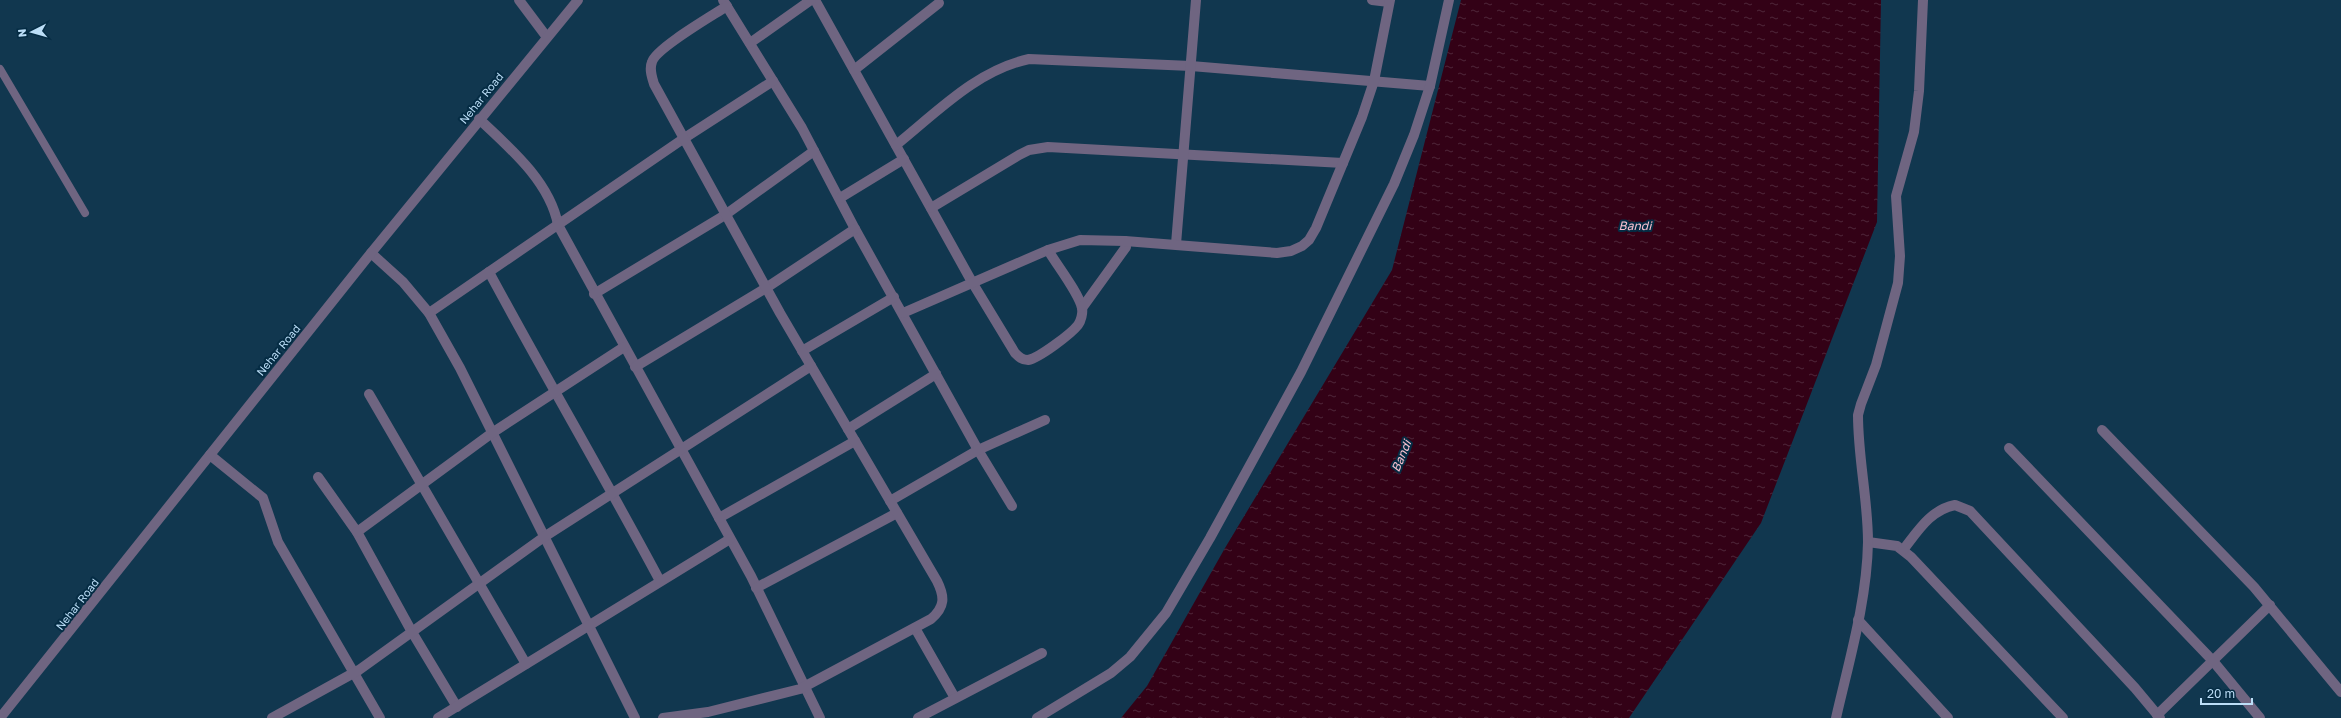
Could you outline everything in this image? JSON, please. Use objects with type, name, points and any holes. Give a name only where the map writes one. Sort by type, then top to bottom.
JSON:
[{"type":"street","points":[[519,0],[546,36]]},
{"type":"street","name":"Nehar Road","points":[[0,718],[371,253],[546,36],[578,0]]},
{"type":"street","points":[[750,43],[811,0]]},
{"type":"street","points":[[815,0],[972,282],[1019,358],[1027,360],[1034,358],[1069,334],[1079,324],[1082,308],[1126,247],[1125,241]]},
{"type":"street","points":[[1176,244],[1196,0]]},
{"type":"street","points":[[902,313],[1048,250],[1080,240],[1176,244],[1277,253],[1291,251],[1302,246],[1309,240],[1316,228],[1362,117],[1374,81],[1390,1],[1372,0]]},
{"type":"street","points":[[1038,718],[1121,666],[1143,643],[1166,613],[1305,365],[1394,184],[1414,135],[1430,86],[1449,0]]},
{"type":"street","points":[[1836,718],[1863,596],[1868,542],[1858,415],[1876,365],[1898,284],[1901,267],[1896,196],[1914,132],[1919,91],[1923,0]]},
{"type":"street","points":[[663,718],[708,712],[786,694],[806,686],[916,628],[938,613],[943,599],[937,582],[766,288],[654,84],[652,62],[665,48],[725,3],[814,151],[855,229],[978,450],[1012,506]]},
{"type":"street","points":[[854,70],[940,3]]},
{"type":"street","points":[[896,145],[978,79],[1013,62],[1029,59],[1191,66],[1430,86]]},
{"type":"street","points":[[429,313],[683,139],[773,81]]},
{"type":"street","points":[[479,119],[524,160],[555,211],[558,225],[594,294],[719,518],[806,686],[820,718]]},
{"type":"street","points":[[931,208],[1019,155],[1037,148],[1048,147],[1184,153],[1343,163]]},
{"type":"street","points":[[594,294],[725,215],[814,151]]},
{"type":"street","points":[[840,198],[904,159]]},
{"type":"street","points":[[635,367],[766,288],[855,229]]},
{"type":"street","points":[[1048,250],[1082,308]]},
{"type":"street","points":[[371,253],[404,282],[429,313],[492,433],[635,718]]},
{"type":"street","points":[[489,272],[554,393],[613,493],[660,582]]},
{"type":"street","points":[[802,351],[894,297]]},
{"type":"street","points":[[357,532],[492,433],[624,347]]},
{"type":"street","points":[[272,718],[354,673],[544,537],[680,448],[811,366]]},
{"type":"street","points":[[848,429],[936,374]]},
{"type":"street","points":[[369,394],[526,664]]},
{"type":"street","points":[[890,501],[978,450],[1045,420]]},
{"type":"street","points":[[2102,430],[2270,605],[2341,692]]},
{"type":"street","points":[[719,518],[855,441]]},
{"type":"street","points":[[2009,448],[2213,660],[2260,718]]},
{"type":"street","points":[[210,455],[263,498],[278,542],[380,718]]},
{"type":"street","points":[[318,476],[357,532],[412,632],[457,706]]},
{"type":"street","points":[[1903,550],[1930,516],[1937,511],[1955,505],[1970,512],[2159,716],[2213,660],[2270,605]]},
{"type":"street","points":[[756,588],[897,513]]},
{"type":"street","points":[[438,718],[730,539]]},
{"type":"street","points":[[1868,542],[1889,544],[1903,550],[2063,718]]},
{"type":"street","points":[[1858,620],[1948,718]]},
{"type":"street","points":[[916,628],[955,698]]},
{"type":"street","points":[[918,718],[1042,653]]},
{"type":"lane","points":[[0,68],[85,213]]},
{"type":"water","name":"Bandi","points":[[1461,0],[1881,0],[1877,222],[1761,523],[1629,718],[1121,718],[1147,686],[1225,548],[1392,270]]}]
